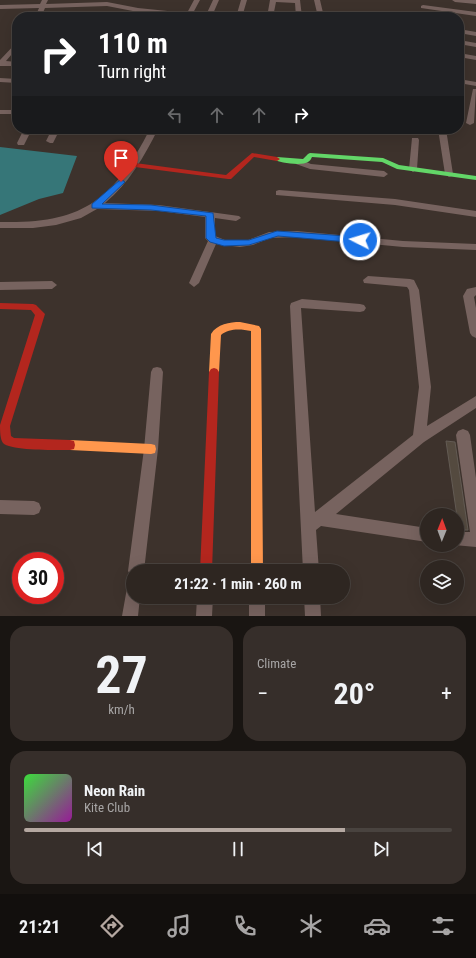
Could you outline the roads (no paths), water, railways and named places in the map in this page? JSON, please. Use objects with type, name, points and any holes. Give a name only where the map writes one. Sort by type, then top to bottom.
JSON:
[{"type":"street","points":[[191,12],[197,0]]},
{"type":"street","points":[[211,12],[216,0]]},
{"type":"street","points":[[240,12],[244,0]]},
{"type":"street","points":[[271,12],[273,0],[298,2],[299,12]]},
{"type":"street","points":[[317,0],[320,12]]},
{"type":"street","points":[[457,12],[454,0],[476,2]]},
{"type":"street","points":[[40,12],[44,2]]},
{"type":"street","points":[[0,7],[44,2],[107,4],[171,12]]},
{"type":"street","points":[[423,7],[451,12]]},
{"type":"street","points":[[464,13],[476,14]]},
{"type":"street","points":[[464,32],[476,34]]},
{"type":"street","points":[[464,43],[476,45]]},
{"type":"street","points":[[1,64],[12,51]]},
{"type":"street","points":[[464,56],[476,58]]},
{"type":"street","points":[[1,64],[12,64]]},
{"type":"street","points":[[0,80],[12,81]]},
{"type":"street","points":[[464,82],[476,84]]},
{"type":"street","points":[[473,123],[476,91]]},
{"type":"street","points":[[0,112],[12,112]]},
{"type":"street","points":[[21,143],[26,134]]},
{"type":"street","points":[[50,141],[54,134]]},
{"type":"street","points":[[0,225],[35,225],[72,218],[88,211],[114,190],[135,165],[151,134]]},
{"type":"street","points":[[443,134],[447,149],[449,174]]},
{"type":"street","points":[[413,169],[414,140]]},
{"type":"street","points":[[135,165],[228,177],[248,157],[252,155],[299,162],[310,166],[384,174]]},
{"type":"street","points":[[299,162],[305,161],[310,155],[383,160],[397,167],[476,178]]},
{"type":"street","points":[[279,193],[395,202],[476,214]]},
{"type":"street","points":[[94,206],[154,208],[236,218]]},
{"type":"street","points":[[210,214],[210,238],[213,240],[240,244],[277,234],[403,244],[476,247]]},
{"type":"street","points":[[194,283],[213,240]]},
{"type":"street","points":[[368,280],[410,283],[414,290],[425,387],[419,438]]},
{"type":"street","points":[[0,286],[52,285]]},
{"type":"street","points":[[476,291],[471,292],[468,296],[476,334]]},
{"type":"street","points":[[311,564],[313,522],[295,306],[302,303],[360,308]]},
{"type":"street","points":[[0,306],[33,307],[40,314],[4,426],[6,439],[12,443],[151,449]]},
{"type":"street","points":[[206,564],[216,334],[218,330],[223,328],[251,327],[256,329],[257,334],[257,564]]},
{"type":"street","points":[[137,564],[151,449],[157,372]]},
{"type":"street","points":[[313,522],[419,438],[476,401]]},
{"type":"street","points":[[463,435],[476,528]]},
{"type":"street","points":[[0,507],[34,508]]},
{"type":"street","points":[[313,522],[420,534]]},
{"type":"street","points":[[464,539],[476,540]]},
{"type":"street","points":[[130,616],[132,604]]},
{"type":"street","points":[[204,616],[205,604]]},
{"type":"street","points":[[258,604],[258,616]]},
{"type":"street","points":[[313,604],[314,616]]},
{"type":"water","points":[[0,147],[77,156],[63,193],[39,199],[0,215]]}]
